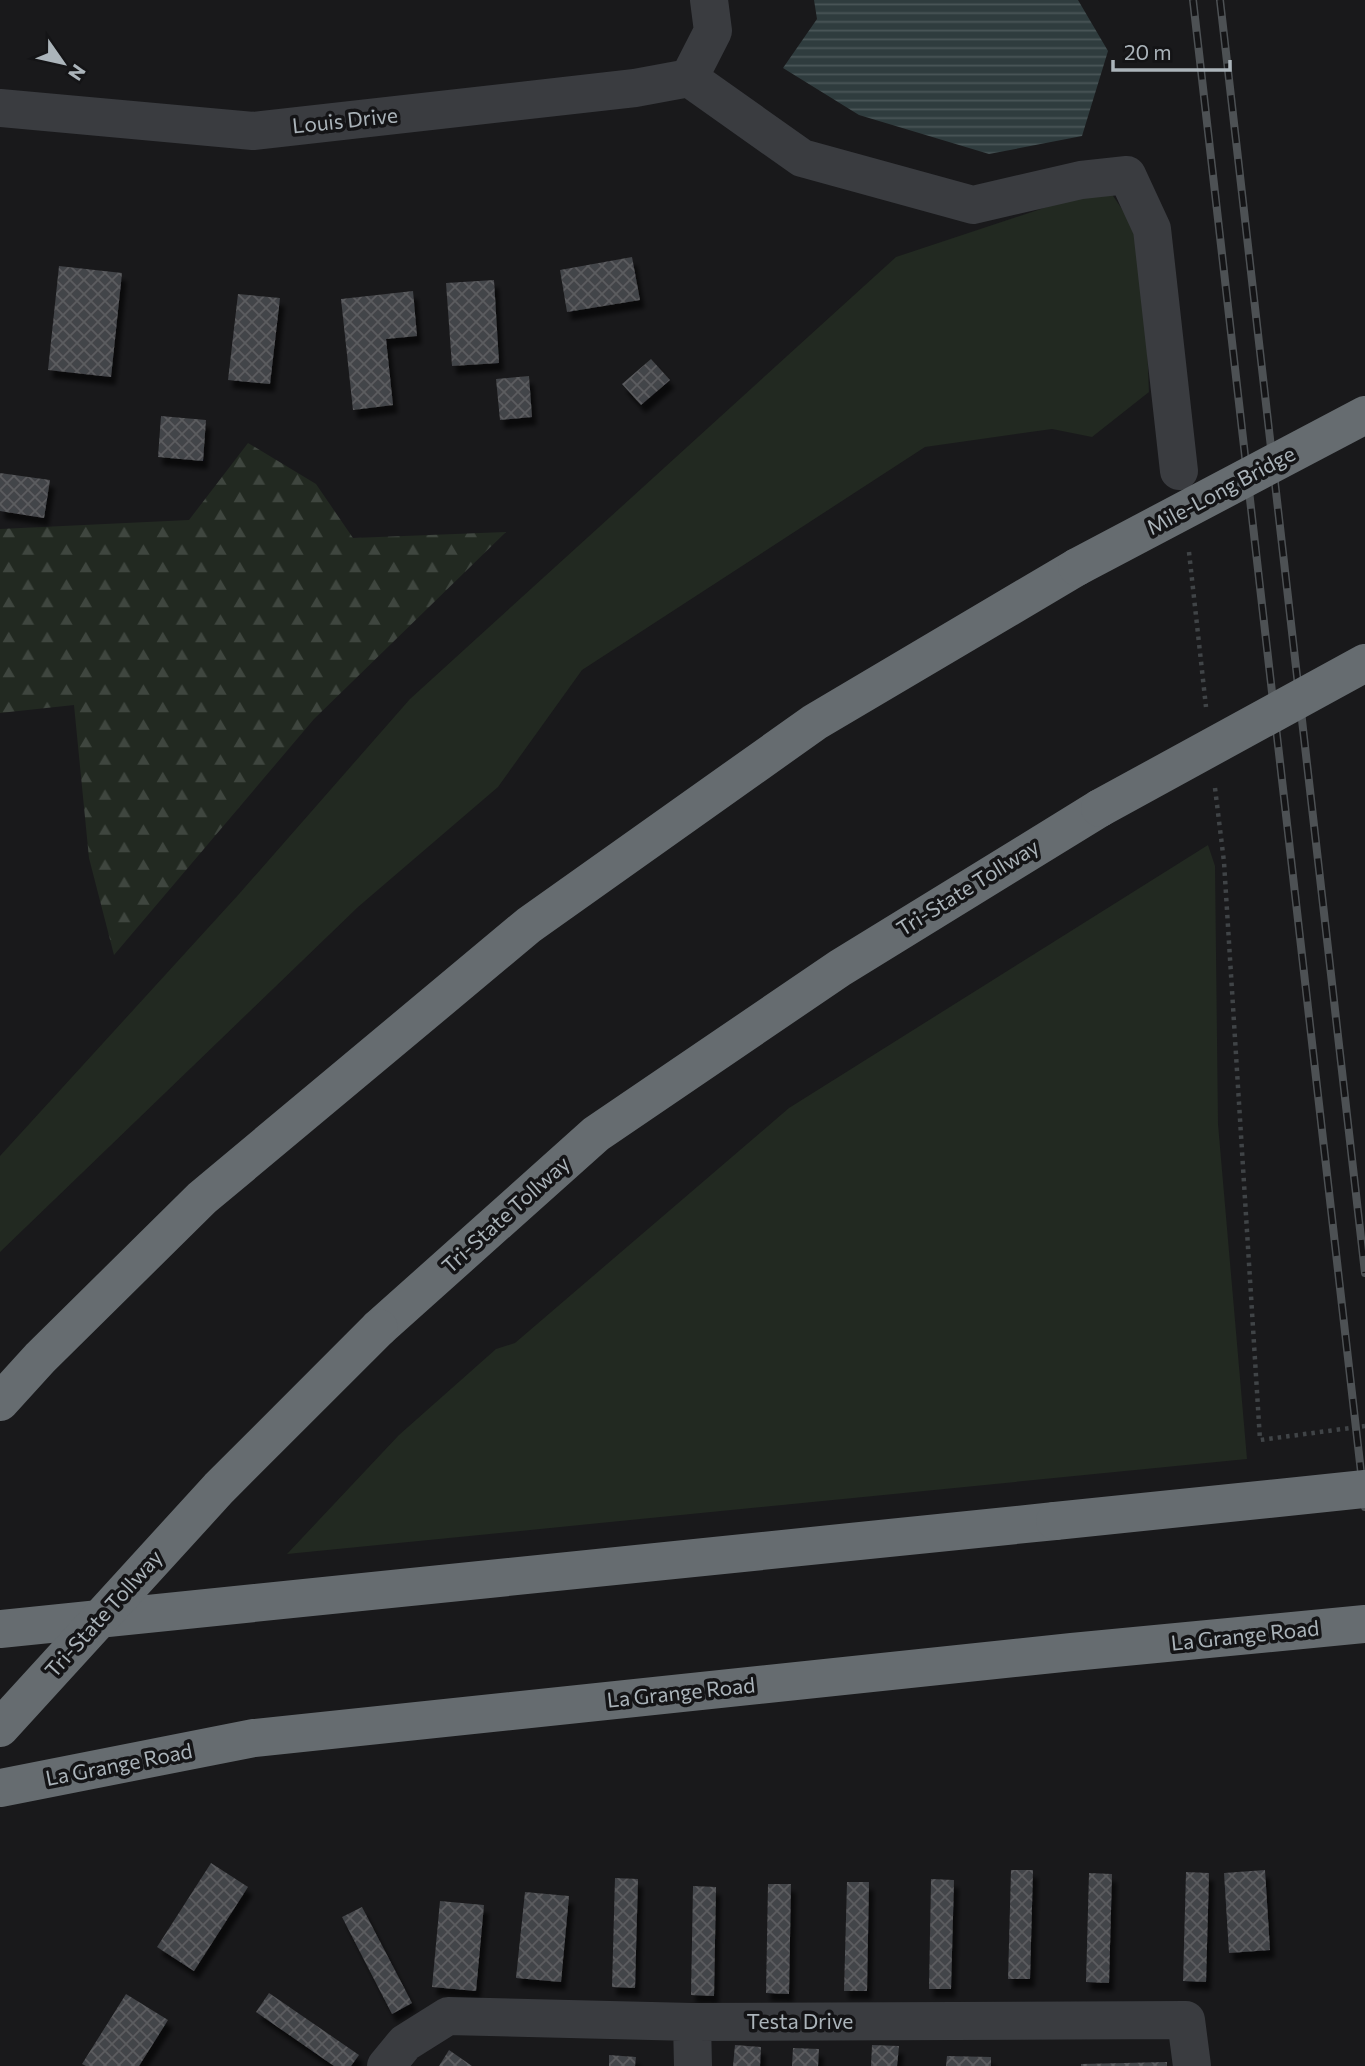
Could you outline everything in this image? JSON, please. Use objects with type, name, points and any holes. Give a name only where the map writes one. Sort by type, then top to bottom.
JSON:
[{"type":"highway","name":"Mile-Long Bridge","points":[[0,1402],[40,1358],[202,1198],[529,925],[815,722],[1077,566],[1365,415]]},
{"type":"highway","name":"Tri-State Tollway","points":[[0,1728],[219,1488],[379,1328],[596,1134],[840,968],[1100,807],[1365,663]]},
{"type":"highway","points":[[0,1629],[1365,1489]]},
{"type":"highway","name":"La Grange Road","points":[[0,1788],[254,1738],[1365,1624]]},
{"type":"street","points":[[709,0],[713,31],[688,78],[802,158],[973,205],[1081,180],[1127,175],[1152,229],[1179,471]]},
{"type":"street","name":"Louis Drive","points":[[0,108],[253,131],[635,88],[688,78]]},
{"type":"street","name":"Testa Drive","points":[[386,2066],[405,2043],[448,2017],[692,2022],[1186,2020],[1192,2066]]},
{"type":"street","points":[[692,2022],[693,2066]]},
{"type":"path","points":[[1187,538],[1207,714]]},
{"type":"path","points":[[1215,782],[1224,862],[1260,1440],[1365,1426]]},
{"type":"green space","points":[[1107,187],[1143,240],[1149,392],[1092,437],[1052,429],[925,447],[582,670],[498,787],[358,907],[0,1252],[0,1156],[239,894],[410,699],[896,257]]},
{"type":"green space","points":[[248,443],[316,484],[353,538],[506,532],[314,719],[114,955],[89,858],[74,705],[0,713],[0,529],[189,520]]},
{"type":"green space","points":[[1208,845],[1215,866],[1218,1124],[1247,1459],[287,1554],[399,1435],[496,1349],[515,1343],[789,1108]]},
{"type":"shaded area","points":[[814,0],[1078,0],[1108,51],[1082,136],[989,154],[859,115],[783,68],[817,19]]},
{"type":"building","points":[[632,257],[640,300],[567,312],[560,270]]},
{"type":"building","points":[[59,266],[122,273],[111,377],[48,370]]},
{"type":"building","points":[[494,280],[499,363],[452,366],[446,283]]},
{"type":"building","points":[[413,291],[417,336],[386,339],[393,405],[353,410],[341,299]]},
{"type":"building","points":[[238,294],[280,298],[270,384],[228,380]]},
{"type":"building","points":[[651,359],[670,380],[641,405],[622,384]]},
{"type":"building","points":[[529,376],[532,417],[500,420],[496,379]]},
{"type":"building","points":[[161,416],[206,420],[203,461],[158,457]]},
{"type":"building","points":[[0,473],[50,480],[44,518],[0,511]]},
{"type":"building","points":[[211,1863],[248,1887],[194,1971],[157,1947]]},
{"type":"building","points":[[1011,1870],[1033,1870],[1030,1979],[1008,1979]]},
{"type":"building","points":[[1265,1870],[1270,1950],[1229,1953],[1224,1873]]},
{"type":"building","points":[[1186,1872],[1209,1873],[1206,1982],[1183,1981]]},
{"type":"building","points":[[1089,1873],[1112,1874],[1109,1983],[1086,1982]]},
{"type":"building","points":[[615,1878],[638,1879],[635,1988],[612,1987]]},
{"type":"building","points":[[931,1879],[954,1880],[951,1989],[929,1989]]},
{"type":"building","points":[[847,1882],[869,1882],[867,1991],[844,1991]]},
{"type":"building","points":[[768,1884],[791,1884],[789,1994],[766,1993]]},
{"type":"building","points":[[693,1886],[716,1887],[714,1996],[691,1995]]},
{"type":"building","points":[[525,1892],[569,1896],[561,1982],[516,1978]]},
{"type":"building","points":[[440,1901],[484,1905],[476,1991],[432,1987]]},
{"type":"building","points":[[362,1907],[412,2003],[392,2014],[342,1917]]},
{"type":"building","points":[[269,1993],[359,2055],[351,2066],[334,2066],[256,2012]]},
{"type":"building","points":[[126,1994],[168,2020],[139,2066],[82,2064]]},
{"type":"building","points":[[735,2045],[761,2047],[760,2066],[733,2066]]},
{"type":"building","points":[[872,2045],[899,2046],[897,2066],[871,2066]]},
{"type":"building","points":[[793,2048],[819,2049],[818,2066],[792,2066]]},
{"type":"building","points":[[449,2050],[472,2066],[439,2066]]},
{"type":"building","points":[[609,2055],[636,2057],[635,2066],[609,2066]]},
{"type":"building","points":[[947,2056],[991,2057],[991,2066],[946,2066]]},
{"type":"building","points":[[1167,2062],[1167,2066],[1081,2066],[1081,2064]]},
{"type":"railway","points":[[1193,0],[1365,1507]]},
{"type":"railway","points":[[1220,0],[1365,1273]]}]
